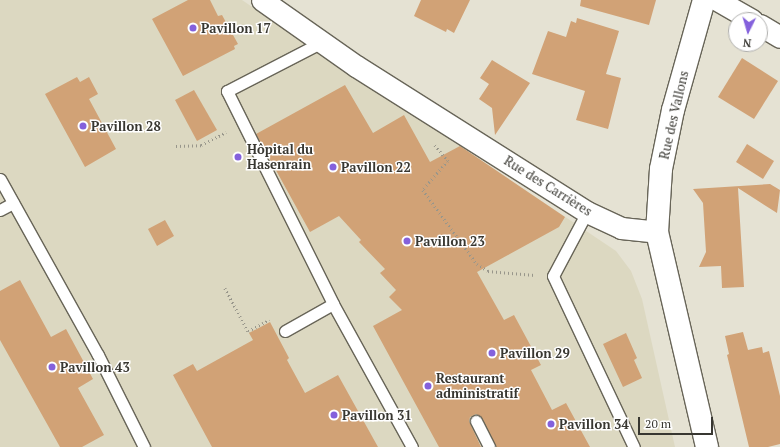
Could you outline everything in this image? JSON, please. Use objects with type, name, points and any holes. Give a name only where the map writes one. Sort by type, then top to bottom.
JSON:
[{"type":"street","name":"Rue des Carrières","points":[[262,0],[356,66],[587,212],[621,228],[657,232]]},
{"type":"street","name":"Rue des Vallons","points":[[657,232],[661,169],[672,118],[704,0]]},
{"type":"street","points":[[717,0],[738,12]]},
{"type":"street","points":[[768,30],[780,37]]},
{"type":"street","points":[[657,232],[707,447]]},
{"type":"lane","points":[[322,42],[227,91],[333,304],[412,447]]},
{"type":"lane","points":[[0,179],[98,355],[144,447]]},
{"type":"lane","points":[[0,210],[13,203]]},
{"type":"lane","points":[[587,212],[553,276],[634,447]]},
{"type":"lane","points":[[285,331],[333,304]]},
{"type":"lane","points":[[476,421],[489,447]]},
{"type":"path","points":[[176,146],[201,146],[232,129]]},
{"type":"path","points":[[434,144],[448,161],[423,190],[477,264],[488,271],[553,276]]},
{"type":"path","points":[[225,288],[248,331],[276,316]]},
{"type":"shaded area","name":"Hôpital du Hasenrain","points":[[0,0],[242,0],[616,251],[631,271],[642,299],[675,447],[0,447]]},
{"type":"building","name":"Pavillon 17","points":[[188,0],[210,0],[218,16],[222,15],[238,44],[234,46],[235,49],[183,76],[152,19]]},
{"type":"building","points":[[421,0],[470,0],[454,33],[447,29],[446,32],[414,16]]},
{"type":"building","points":[[581,0],[656,0],[649,25],[580,6]]},
{"type":"building","points":[[577,18],[619,31],[606,74],[621,78],[608,129],[576,120],[585,91],[532,74],[548,31],[566,37],[571,21],[576,23]]},
{"type":"building","points":[[742,58],[778,81],[754,119],[718,97]]},
{"type":"building","points":[[492,60],[530,83],[495,135],[492,108],[479,99],[489,84],[480,78]]},
{"type":"building","name":"Pavillon 28","points":[[77,77],[80,82],[89,77],[98,94],[89,99],[116,149],[85,167],[45,94]]},
{"type":"building","points":[[345,85],[373,133],[404,115],[430,162],[460,146],[565,217],[559,227],[477,272],[504,320],[514,315],[541,365],[531,370],[552,410],[566,403],[590,447],[496,447],[482,418],[476,414],[470,417],[469,421],[481,447],[439,447],[373,326],[402,310],[389,297],[396,290],[380,273],[385,269],[359,242],[361,240],[339,216],[310,232],[256,134]]},
{"type":"building","points":[[194,90],[217,130],[197,141],[175,100]]},
{"type":"building","points":[[747,144],[774,161],[763,179],[736,162]]},
{"type":"building","points":[[770,184],[780,190],[777,213],[738,188],[744,287],[722,288],[721,266],[699,267],[706,252],[703,203],[693,189]]},
{"type":"building","points":[[165,220],[174,236],[157,246],[148,229]]},
{"type":"building","name":"Pavillon 43","points":[[20,280],[51,337],[66,329],[93,379],[78,388],[104,435],[82,447],[60,447],[0,340],[0,291]]},
{"type":"building","points":[[270,322],[289,358],[287,360],[305,393],[338,375],[378,447],[212,447],[173,375],[193,364],[197,371],[253,340],[249,333]]},
{"type":"building","points":[[743,332],[748,350],[762,347],[763,353],[769,351],[780,396],[780,444],[768,447],[749,447],[727,355],[729,354],[725,336]]},
{"type":"building","points":[[626,333],[637,358],[634,360],[642,378],[623,387],[603,344]]},
{"type":"place","name":"Pavillon 17","points":[[193,28]]},
{"type":"place","name":"Pavillon 28","points":[[83,126]]},
{"type":"place","name":"Hôpital du Hasenrain","points":[[238,157]]},
{"type":"place","name":"Pavillon 22","points":[[333,167]]},
{"type":"place","name":"Pavillon 23","points":[[407,241]]},
{"type":"place","name":"Pavillon 29","points":[[492,353]]},
{"type":"place","name":"Pavillon 43","points":[[52,367]]},
{"type":"place","name":"Restaurant administratif","points":[[428,386]]},
{"type":"place","name":"Pavillon 31","points":[[334,415]]},
{"type":"place","name":"Pavillon 34","points":[[551,424]]}]
